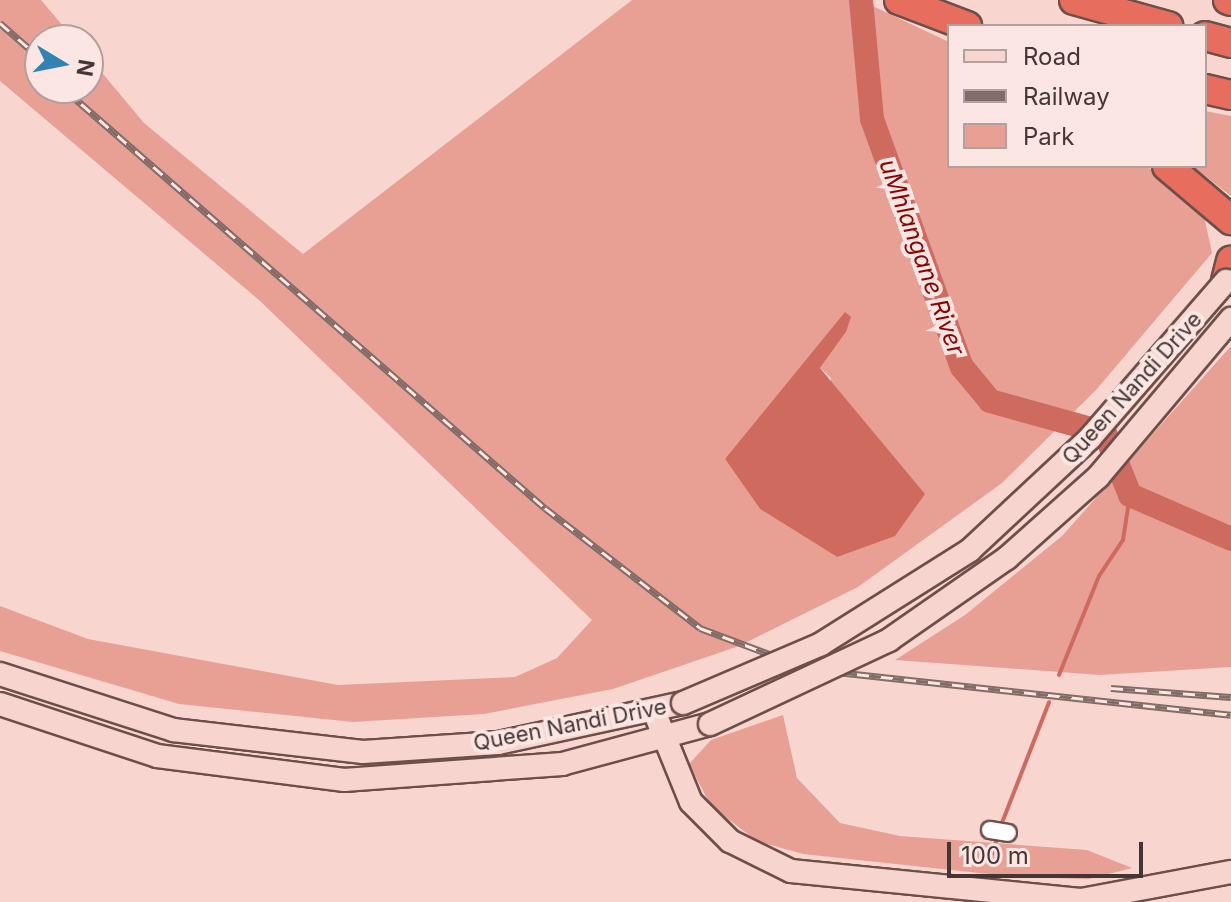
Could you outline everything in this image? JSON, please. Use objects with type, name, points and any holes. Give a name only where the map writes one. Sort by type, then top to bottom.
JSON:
[{"type":"highway","points":[[899,0],[948,21]]},
{"type":"highway","points":[[1074,0],[1161,24]]},
{"type":"highway","points":[[1207,37],[1231,43]]},
{"type":"highway","points":[[1207,89],[1231,95]]},
{"type":"highway","points":[[1169,168],[1228,222]]},
{"type":"main road","name":"Queen Nandi Drive","points":[[0,674],[173,730],[363,752],[498,743],[683,703],[821,644],[970,550],[1080,448],[1229,272]]},
{"type":"main road","name":"Queen Nandi Drive","points":[[0,704],[157,756],[344,780],[488,775],[664,742],[710,724],[889,640],[1007,558],[1098,477],[1231,319]]},
{"type":"main road","points":[[654,711],[679,782],[714,829],[761,858],[805,874],[1081,900],[1231,872]]},
{"type":"street","points":[[990,830],[1008,833]]},
{"type":"green space","points":[[0,0],[41,0],[61,24],[24,24],[24,101],[0,81]]},
{"type":"green space","points":[[632,0],[860,0],[947,41],[947,168],[1149,168],[1204,216],[1212,253],[1096,390],[1002,483],[858,587],[739,646],[613,689],[484,714],[353,722],[179,704],[0,651],[0,606],[88,639],[338,685],[515,677],[557,658],[592,620],[260,301],[27,104],[104,104],[104,75],[144,123],[303,254]],"holes":[[[846,332],[820,368],[831,378],[837,557],[760,509],[725,459]]]},
{"type":"green space","points":[[1207,111],[1231,116],[1231,196],[1195,168],[1207,168]]},
{"type":"green space","points":[[1231,346],[1231,667],[1100,675],[895,660],[965,615],[1062,536]]},
{"type":"green space","points":[[783,715],[797,778],[840,823],[900,836],[1087,850],[1132,868],[1089,879],[1016,877],[803,854],[757,841],[711,806],[689,764],[711,740]]},
{"type":"shaded area","points":[[845,312],[851,317],[846,332],[820,368],[925,494],[895,536],[837,557],[760,509],[725,459]]},
{"type":"waterway","name":"uMhlangane River","points":[[861,0],[872,119],[962,367],[990,401],[1105,433],[1130,495],[1231,539]]},
{"type":"waterway","points":[[1059,675],[1099,576],[1123,540],[1130,495]]},
{"type":"waterway","points":[[1000,828],[1049,702]]},
{"type":"waterway","points":[[991,856],[998,836]]},
{"type":"railway","points":[[0,23],[24,44]]},
{"type":"railway","points":[[81,104],[545,508],[700,628],[809,669],[1231,715]]},
{"type":"railway","points":[[1111,688],[1231,697]]}]
